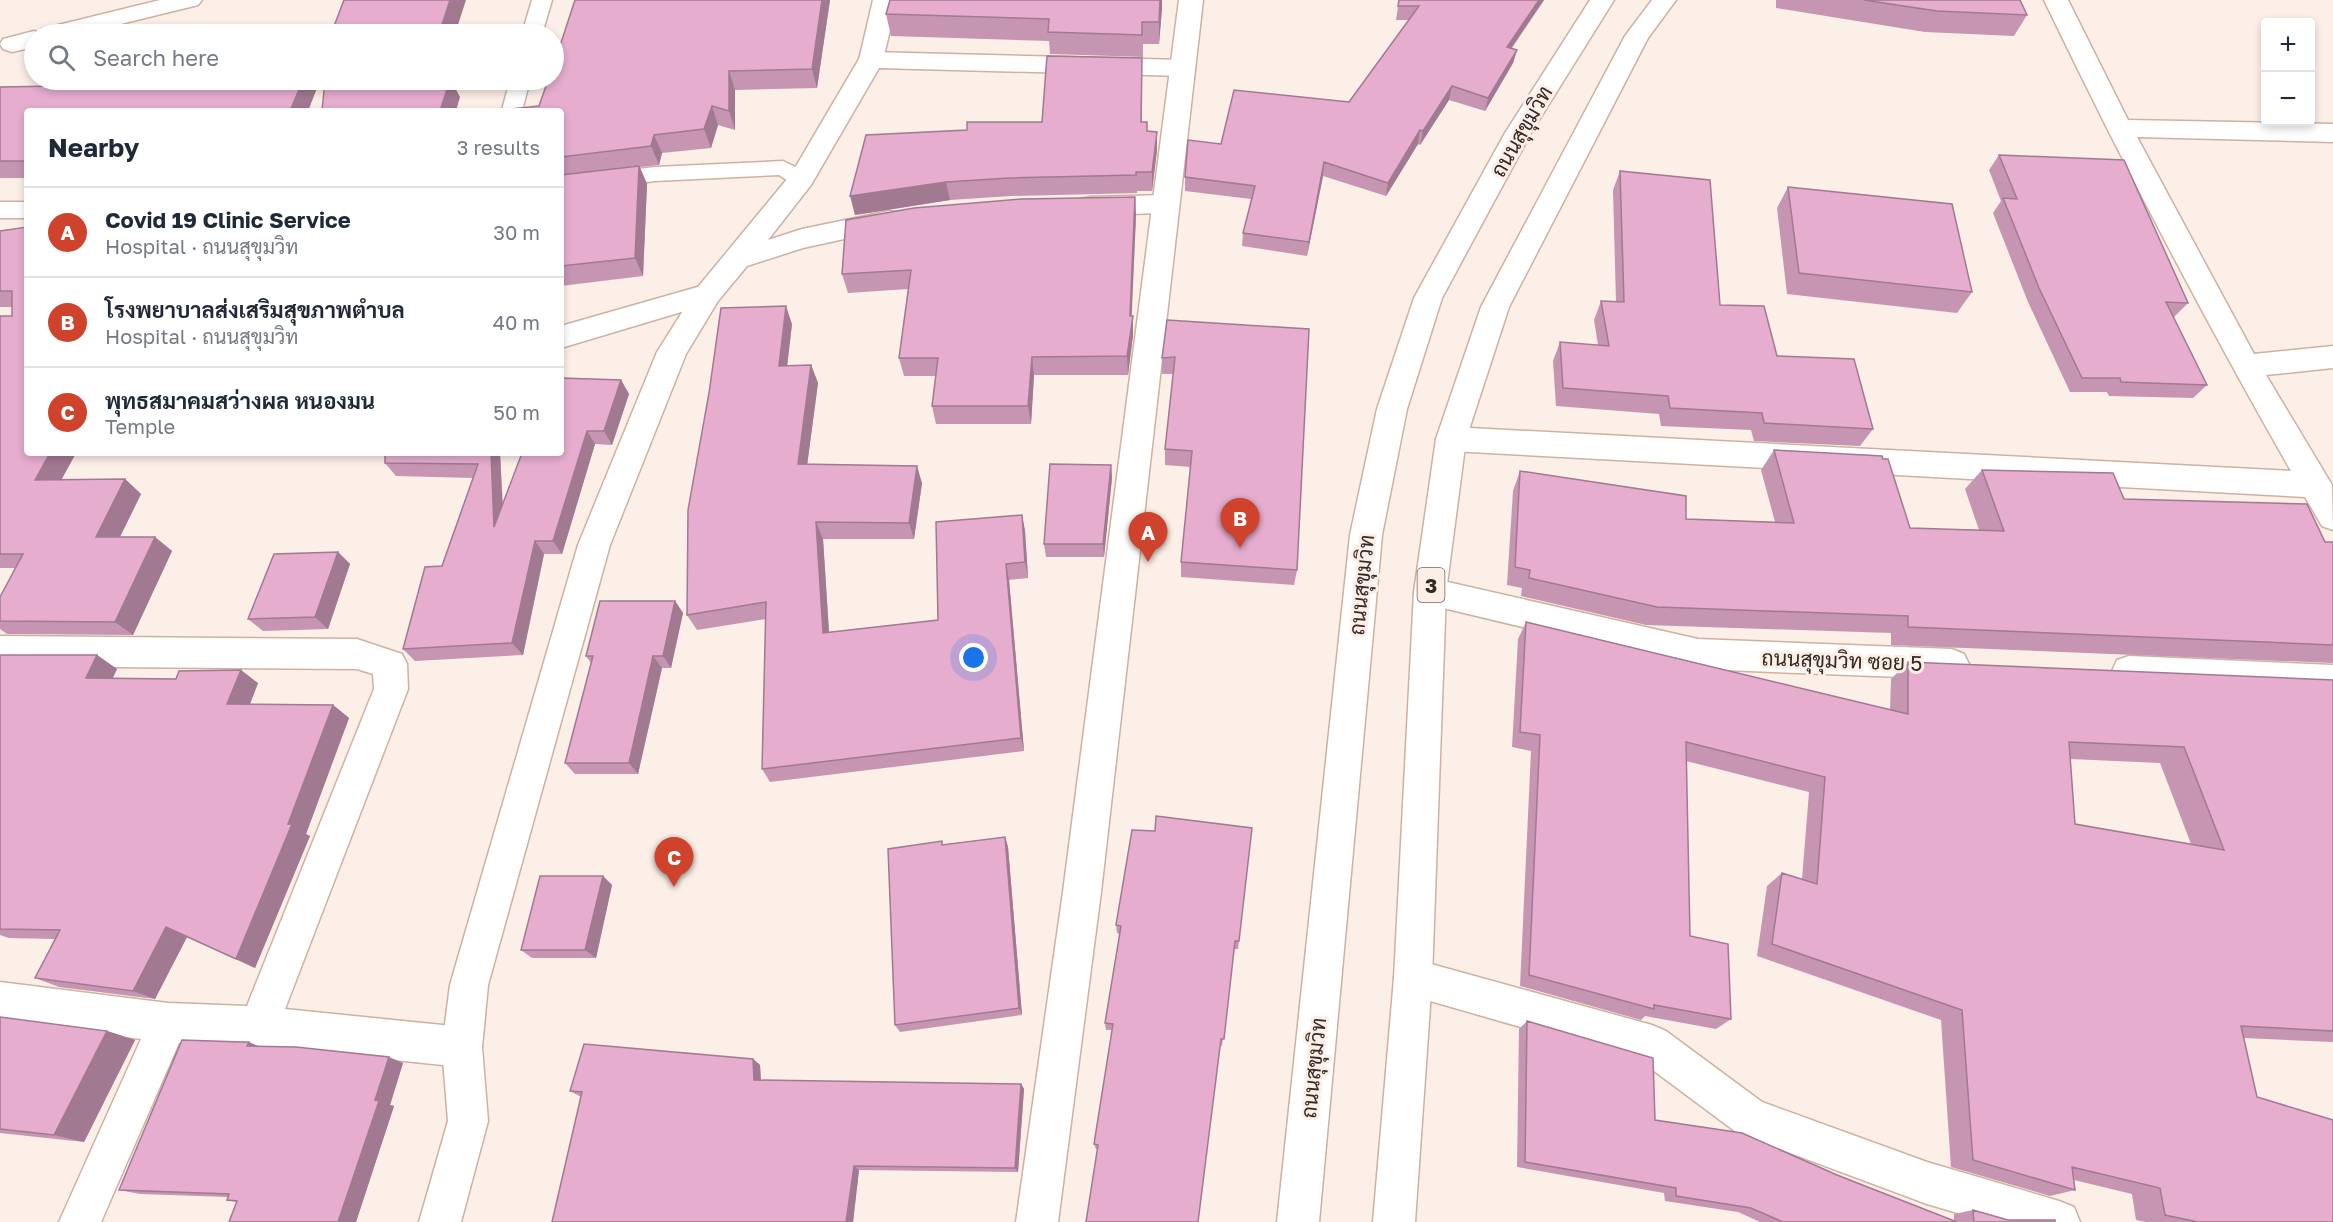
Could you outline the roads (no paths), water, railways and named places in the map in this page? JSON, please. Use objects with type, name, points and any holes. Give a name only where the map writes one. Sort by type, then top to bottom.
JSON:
[{"type":"street","points":[[92,24],[190,0]]},
{"type":"street","points":[[440,1222],[468,1121],[462,1047],[469,985],[594,545],[672,352],[708,294],[802,179],[871,60],[885,0]]},
{"type":"street","points":[[1037,1222],[1080,904],[1191,0]]},
{"type":"street","name":"ถนนสุขุมวิท","points":[[1298,1222],[1366,535],[1392,409],[1428,298],[1518,133],[1602,0]]},
{"type":"street","name":"3","points":[[1394,1222],[1413,978],[1430,592],[1451,439],[1495,307],[1637,36],[1664,0]]},
{"type":"street","points":[[2056,0],[2119,128],[2246,366],[2333,517]]},
{"type":"street","points":[[871,60],[1183,68]]},
{"type":"street","points":[[2119,128],[2333,133]]},
{"type":"street","points":[[1063,207],[1166,204]]},
{"type":"street","points":[[736,259],[802,239],[884,220],[917,217]]},
{"type":"street","points":[[564,336],[708,294]]},
{"type":"street","points":[[2246,366],[2333,357]]},
{"type":"street","points":[[1451,439],[2316,485]]},
{"type":"street","name":"ถนนสุขุมวิท ซอย 5","points":[[1430,592],[1698,654],[1985,666]]},
{"type":"street","points":[[0,651],[357,654],[390,664],[391,688],[259,1026]]},
{"type":"street","points":[[2093,670],[2333,680]]},
{"type":"street","points":[[1413,978],[1652,1045],[1750,1118],[1928,1183],[2059,1222]]},
{"type":"street","points":[[0,1001],[168,1023],[259,1026],[462,1047]]},
{"type":"street","points":[[80,1222],[168,1023]]},
{"type":"lane","points":[[535,24],[542,0]]},
{"type":"lane","points":[[513,108],[517,90]]},
{"type":"lane","points":[[564,185],[655,174],[783,168],[802,179]]},
{"type":"lane","points":[[0,210],[24,210]]},
{"type":"place","name":"โรงพยาบาลส่งเสริมสุขภาพตำบล","points":[[1240,548]]},
{"type":"place","name":"Covid 19 Clinic Service","points":[[1148,562]]},
{"type":"place","name":"พุทธสมาคมสว่างผล หนองมน","points":[[674,887]]}]
